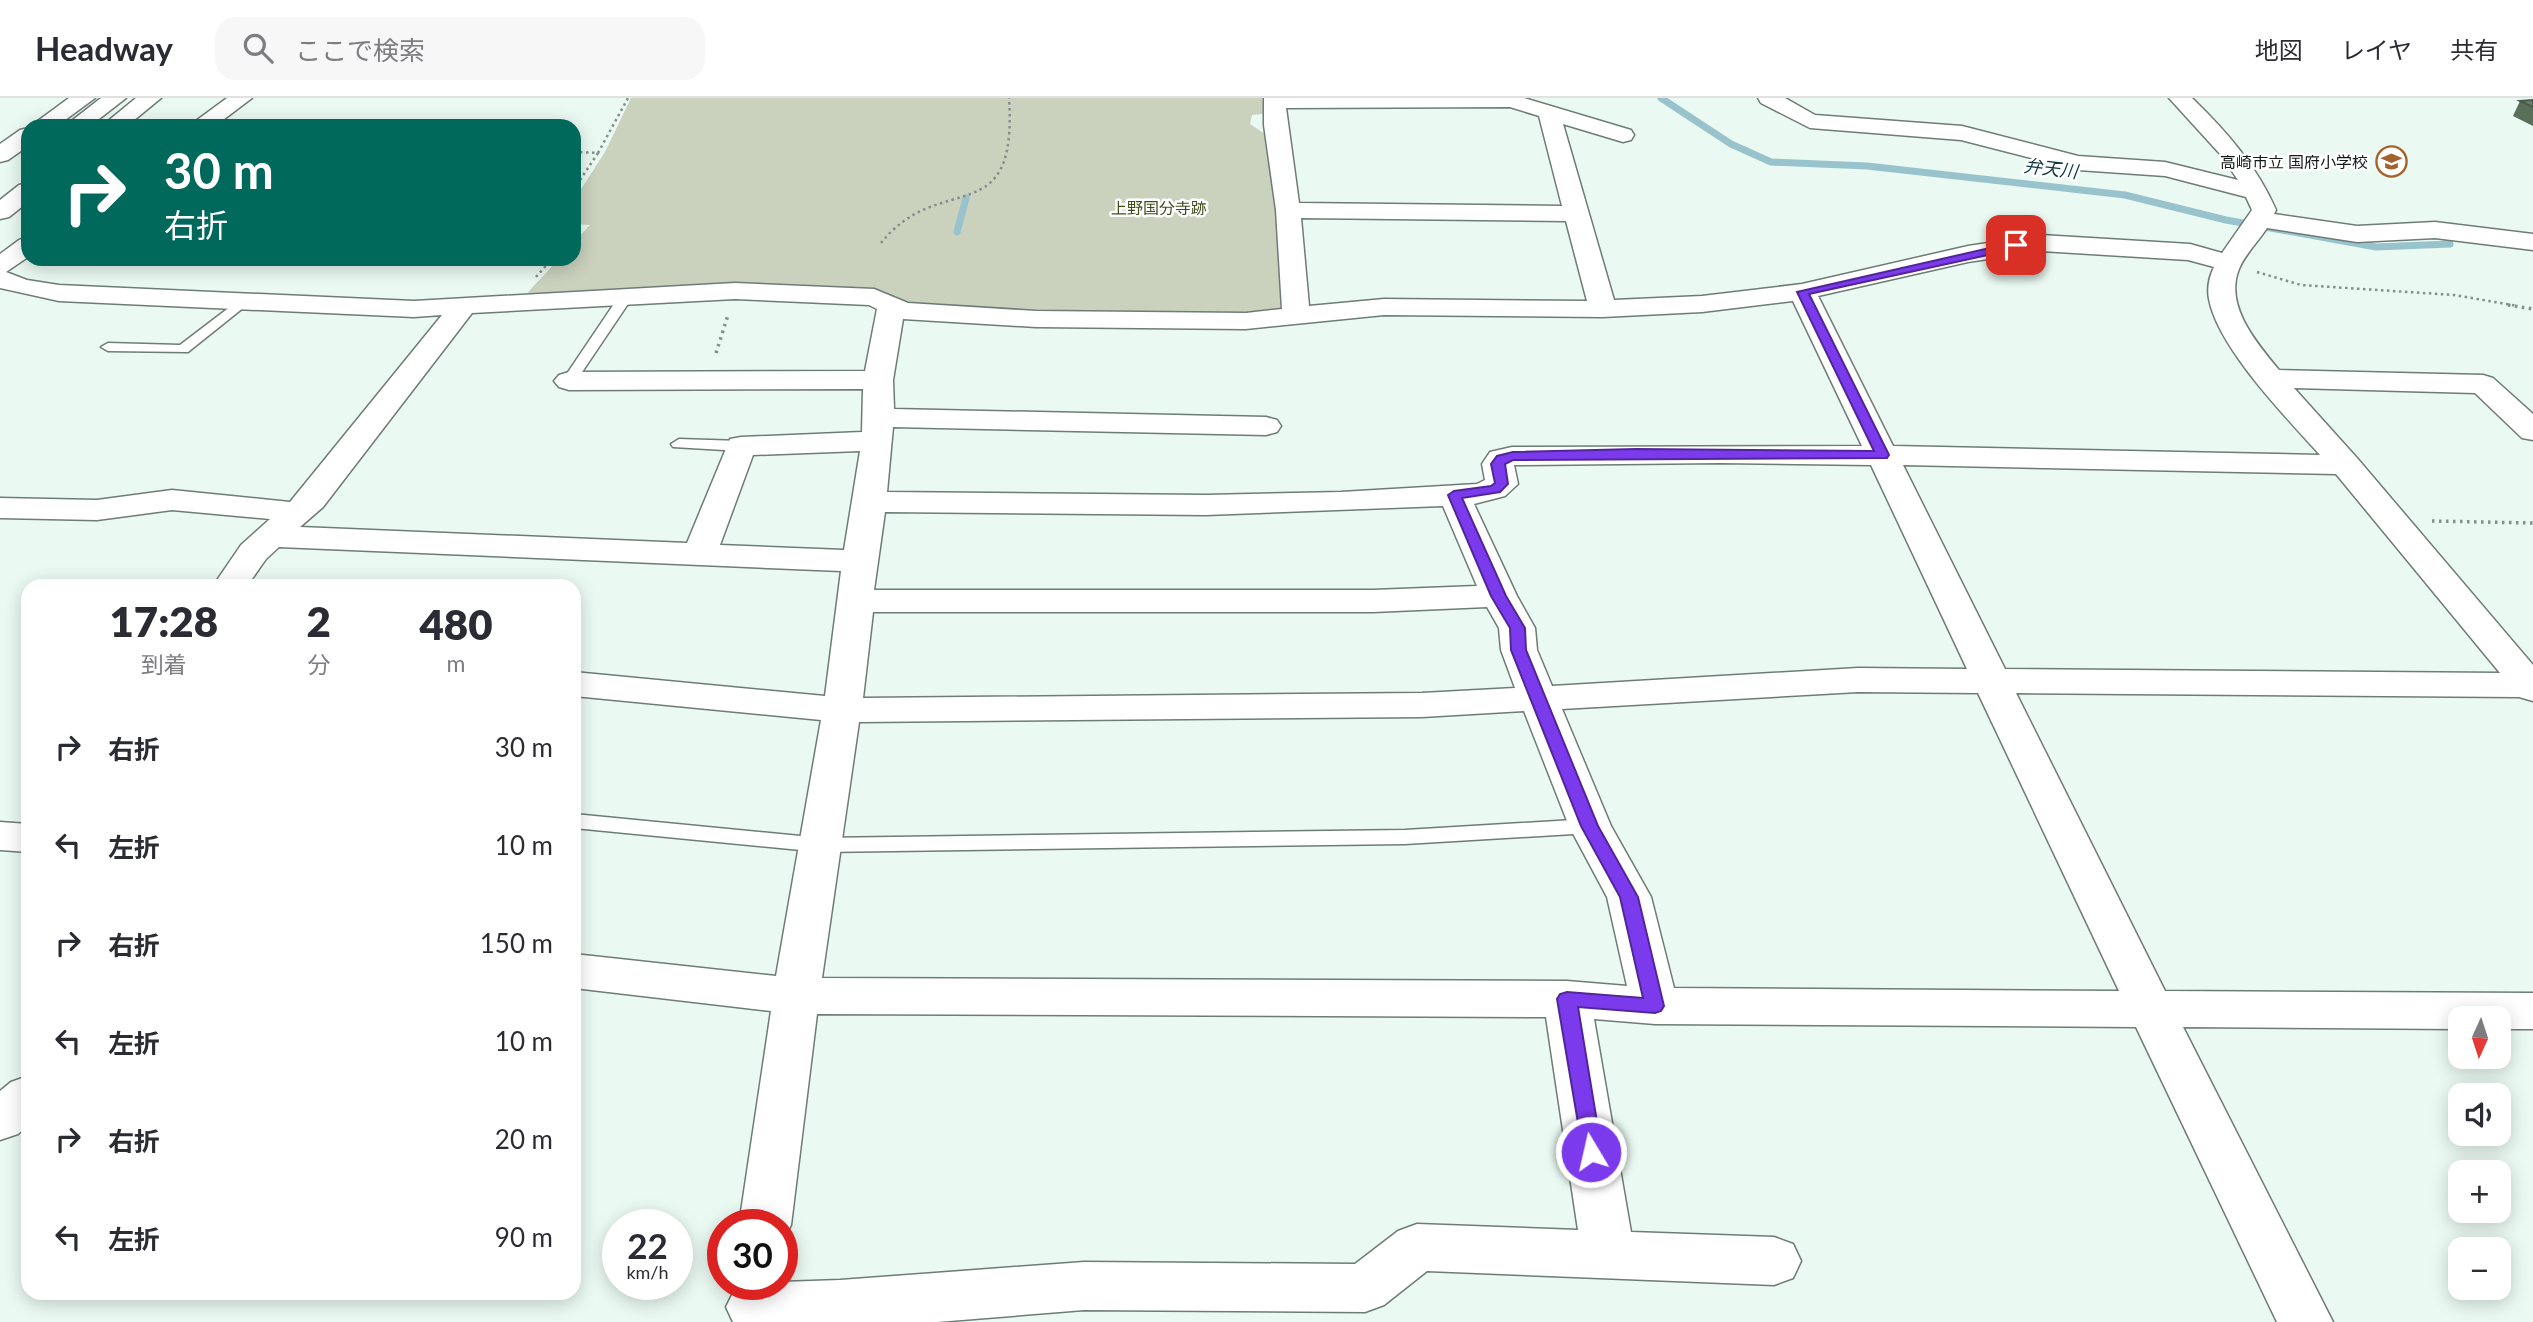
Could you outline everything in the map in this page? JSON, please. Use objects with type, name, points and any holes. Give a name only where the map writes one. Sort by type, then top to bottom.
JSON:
[{"type":"main road","points":[[52,119],[84,98]]},
{"type":"main road","points":[[86,119],[115,98]]},
{"type":"main road","points":[[122,119],[150,98]]},
{"type":"main road","points":[[210,119],[241,98]]},
{"type":"main road","points":[[1769,98],[1810,121],[1962,134],[2078,163],[2165,169],[2256,192]]},
{"type":"main road","points":[[2180,98],[2221,140],[2256,192],[2264,210],[2227,263],[2221,296],[2226,316],[2271,379],[2393,520],[2531,687]]},
{"type":"main road","points":[[1296,315],[1288,210],[1276,136],[1275,100],[1511,101],[1623,135]]},
{"type":"main road","points":[[1549,113],[1604,309]]},
{"type":"main road","points":[[0,212],[16,157]]},
{"type":"main road","points":[[1288,210],[1577,214]]},
{"type":"main road","points":[[2254,227],[2357,234],[2435,230],[2533,242]]},
{"type":"main road","points":[[0,279],[44,291],[402,309],[735,291],[874,297],[903,311],[1036,319],[1246,321],[1384,307],[1662,308],[1802,292],[1968,254],[2040,243],[2190,252],[2227,263]]},
{"type":"main road","points":[[0,266],[21,250]]},
{"type":"main road","points":[[1802,292],[1993,680],[2148,1008],[2305,1322]]},
{"type":"main road","points":[[767,1209],[796,996],[842,709],[859,561],[870,502],[877,413],[891,306]]},
{"type":"main road","points":[[234,579],[268,536],[311,500],[463,307]]},
{"type":"main road","points":[[2271,379],[2483,384],[2533,431]]},
{"type":"main road","points":[[569,381],[708,381],[877,413],[1266,426]]},
{"type":"main road","points":[[699,555],[741,446],[877,413]]},
{"type":"main road","points":[[870,502],[1221,506],[1454,495],[1496,489],[1502,484],[1498,464],[1501,459],[1513,456],[1636,453],[1882,455],[2346,465]]},
{"type":"main road","points":[[1454,495],[1499,596],[1517,628],[1519,650],[1590,826],[1629,897],[1655,1006]]},
{"type":"main road","points":[[0,508],[97,510],[172,500],[295,512]]},
{"type":"main road","points":[[268,536],[859,561]]},
{"type":"main road","points":[[856,601],[1373,601],[1499,596]]},
{"type":"main road","points":[[581,685],[842,709],[1422,705],[1858,680],[2531,687]]},
{"type":"main road","points":[[0,836],[21,838]]},
{"type":"main road","points":[[581,972],[796,996],[1567,999],[1655,1006],[2533,1010]]},
{"type":"main road","points":[[1567,999],[1608,1254]]},
{"type":"main road","points":[[0,1120],[21,1102]]},
{"type":"main road","points":[[754,1304],[840,1305],[1084,1286],[1365,1288],[1418,1247],[1774,1261]]},
{"type":"lane","points":[[569,381],[627,295]]},
{"type":"lane","points":[[108,347],[183,349],[243,301]]},
{"type":"lane","points":[[678,444],[741,446]]},
{"type":"lane","points":[[581,822],[821,845],[1405,837],[1590,826]]},
{"type":"path","points":[[581,178],[628,98]]},
{"type":"path","points":[[881,243],[888,232],[927,206],[983,190],[995,181],[1005,159],[1009,131],[1009,98]]},
{"type":"path","points":[[581,152],[598,153]]},
{"type":"path","points":[[2227,263],[2301,285],[2454,295],[2533,309]]},
{"type":"path","points":[[708,381],[735,291]]},
{"type":"path","points":[[2393,520],[2533,523]]},
{"type":"green space","name":"上野国分寺跡","points":[[631,98],[1269,98],[1271,113],[1252,115],[1250,124],[1268,136],[1284,211],[1283,311],[1271,316],[1038,315],[915,305],[896,298],[864,293],[532,297],[528,292],[552,266],[581,266],[581,235],[590,225],[581,224],[581,189],[605,152]]},
{"type":"building","points":[[2533,100],[2533,107],[2520,101]]},
{"type":"waterway","name":"弁天川","points":[[1661,98],[1731,144],[1771,162],[1867,166],[2125,195],[2226,220],[2376,247],[2450,244]]},
{"type":"waterway","points":[[957,232],[966,198]]},
{"type":"place","name":"高崎市立 国府小学校","points":[[2391,161]]},
{"type":"route","points":[[1591,1152],[1567,999],[1655,1006],[1629,897],[1590,826],[1519,650],[1517,628],[1479,554],[1454,495],[1496,489],[1502,484],[1498,464],[1501,459],[1513,456],[1636,453],[1882,455],[1802,292],[2016,245]]}]
